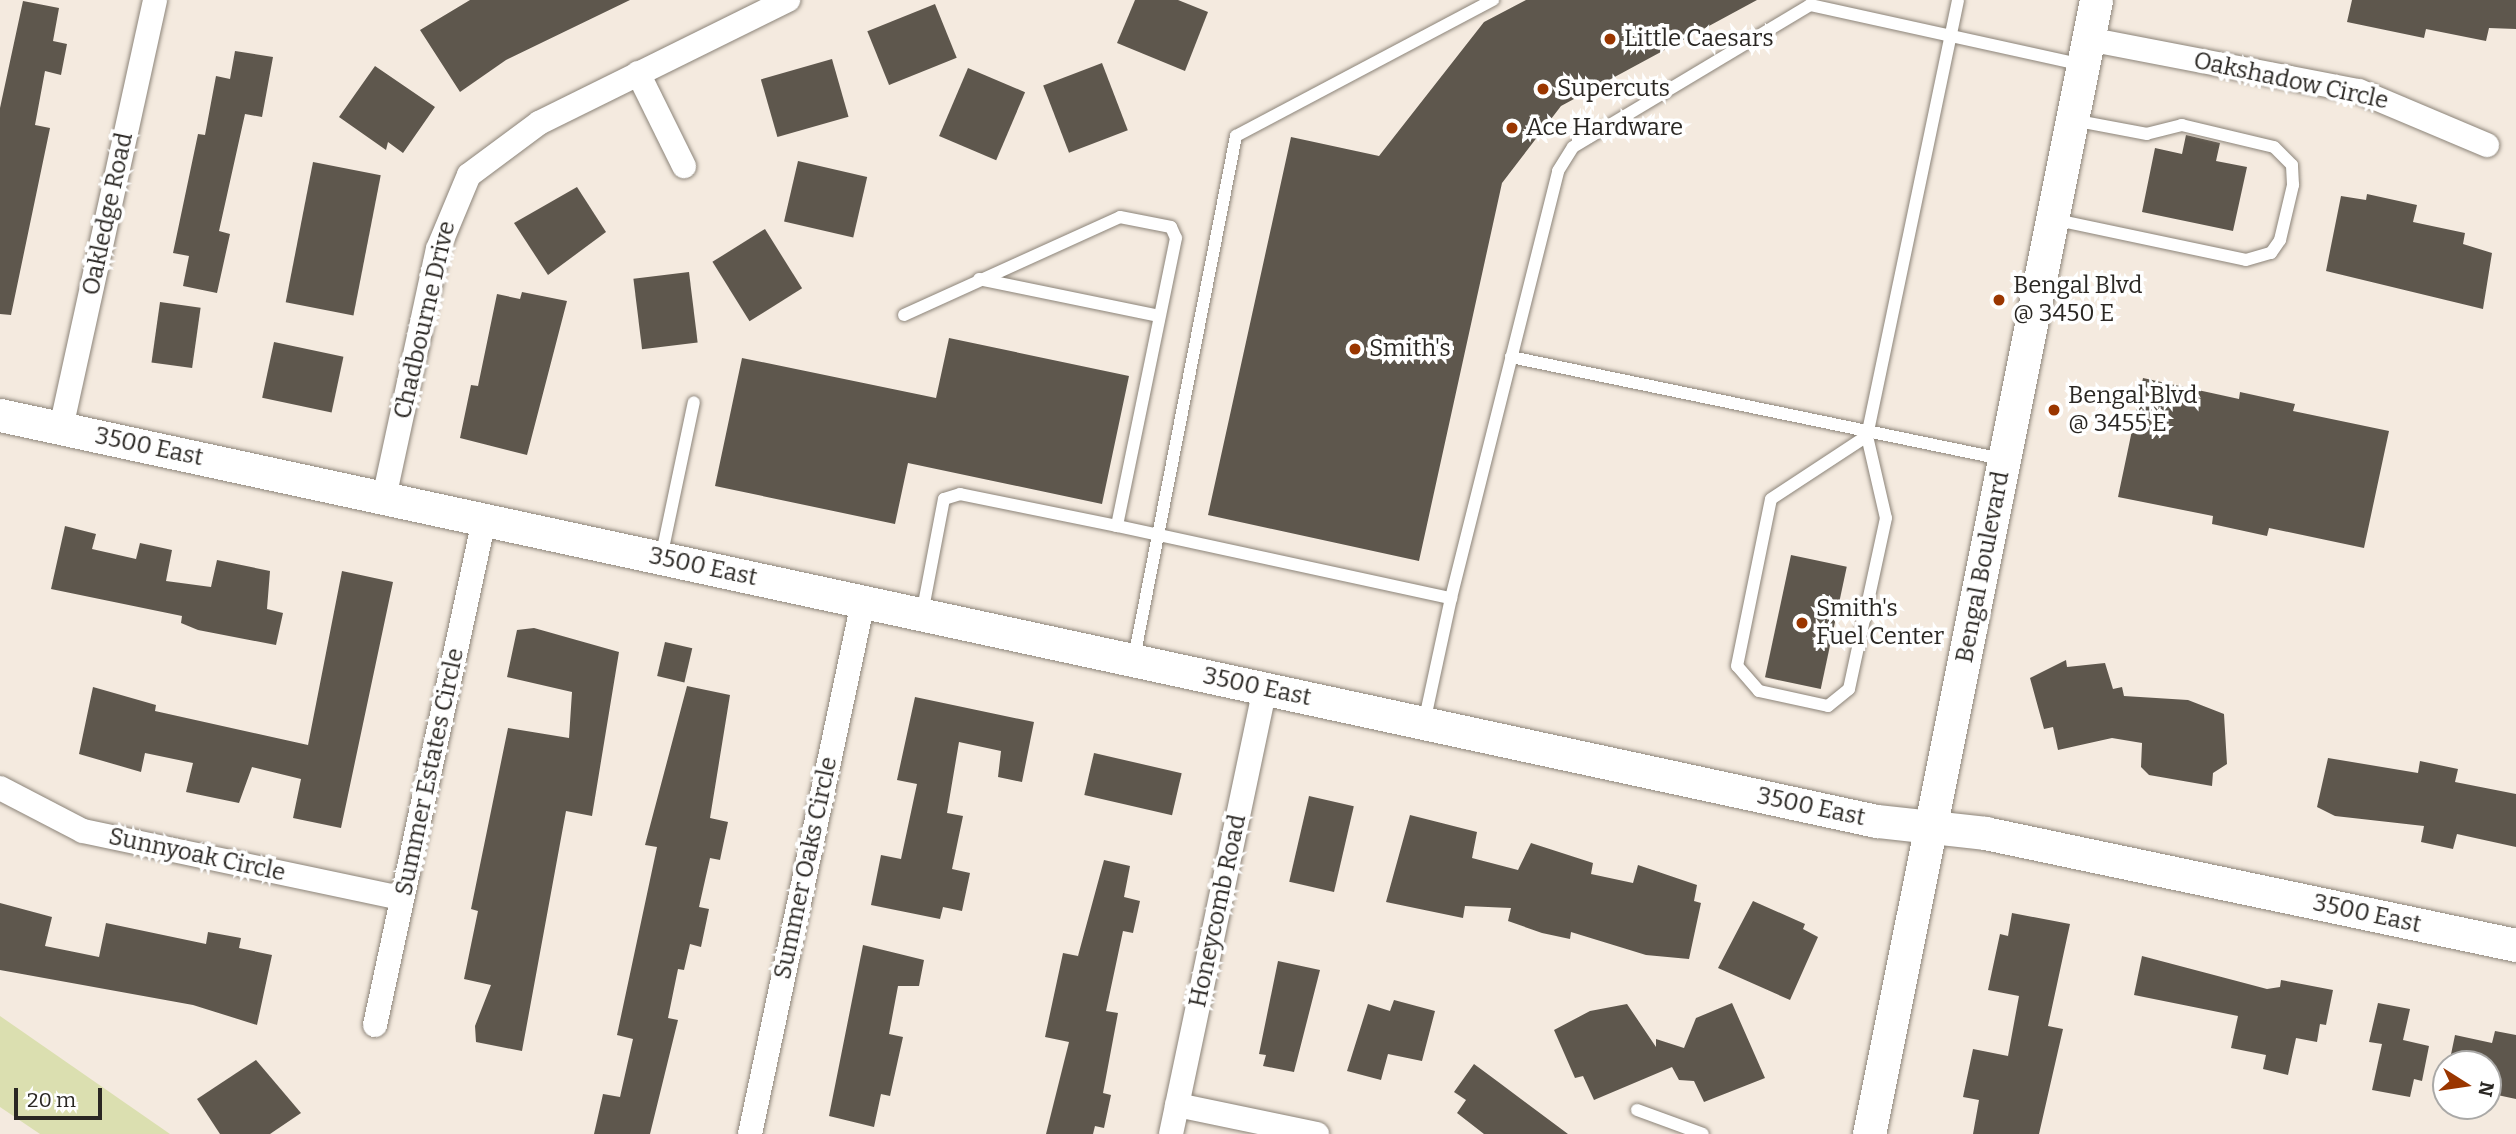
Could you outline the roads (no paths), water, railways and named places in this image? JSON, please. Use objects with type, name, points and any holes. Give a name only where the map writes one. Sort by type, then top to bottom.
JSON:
[{"type":"main road","name":"Bengal Boulevard","points":[[1869,1134],[2096,0]]},
{"type":"main road","name":"3500 East","points":[[0,415],[1877,821],[1930,826],[2516,945]]},
{"type":"street","name":"Oakledge Road","points":[[61,428],[155,0]]},
{"type":"street","name":"Chadbourne Drive","points":[[384,498],[438,249],[469,175],[540,123],[788,0]]},
{"type":"street","name":"Oakshadow Circle","points":[[2085,52],[2359,91],[2487,145]]},
{"type":"street","points":[[638,73],[684,166]]},
{"type":"street","name":"Summer Estates Circle","points":[[375,1024],[484,520]]},
{"type":"street","name":"Summer Oaks Circle","points":[[750,1134],[863,602]]},
{"type":"street","name":"Honeycomb Road","points":[[1171,1134],[1265,689]]},
{"type":"street","name":"Sunnyoak Circle","points":[[1,788],[83,831],[402,898]]},
{"type":"street","points":[[1177,1105],[1317,1134]]},
{"type":"lane","points":[[1133,660],[1236,136],[1493,0]]},
{"type":"lane","points":[[1867,436],[1771,499],[1737,666],[1759,691],[1828,706],[1849,690],[1886,518],[1867,436],[1958,0]]},
{"type":"lane","points":[[1424,723],[1451,598],[1558,171],[1573,147],[1810,5],[1949,37],[2085,52]]},
{"type":"lane","points":[[2052,219],[2246,260],[2270,253],[2280,240],[2293,185],[2292,165],[2274,147],[2182,125],[2147,134],[2071,120]]},
{"type":"lane","points":[[904,315],[1120,217],[1171,227],[1176,238],[1117,526]]},
{"type":"lane","points":[[979,279],[1159,316]]},
{"type":"lane","points":[[1511,357],[1867,436],[2003,459]]},
{"type":"lane","points":[[661,558],[694,402]]},
{"type":"lane","points":[[922,615],[944,499],[960,494],[1451,598]]},
{"type":"lane","points":[[1637,1110],[1703,1134]]},
{"type":"place","name":"Little Caesars","points":[[1610,39]]},
{"type":"place","name":"Supercuts","points":[[1543,89]]},
{"type":"place","name":"Ace Hardware","points":[[1512,128]]},
{"type":"place","name":"Bengal Blvd @ 3450 E","points":[[1999,300]]},
{"type":"place","name":"Smith's","points":[[1355,349]]},
{"type":"place","name":"Bengal Blvd @ 3455 E","points":[[2054,410]]},
{"type":"place","name":"Smith's Fuel Center","points":[[1802,623]]}]
